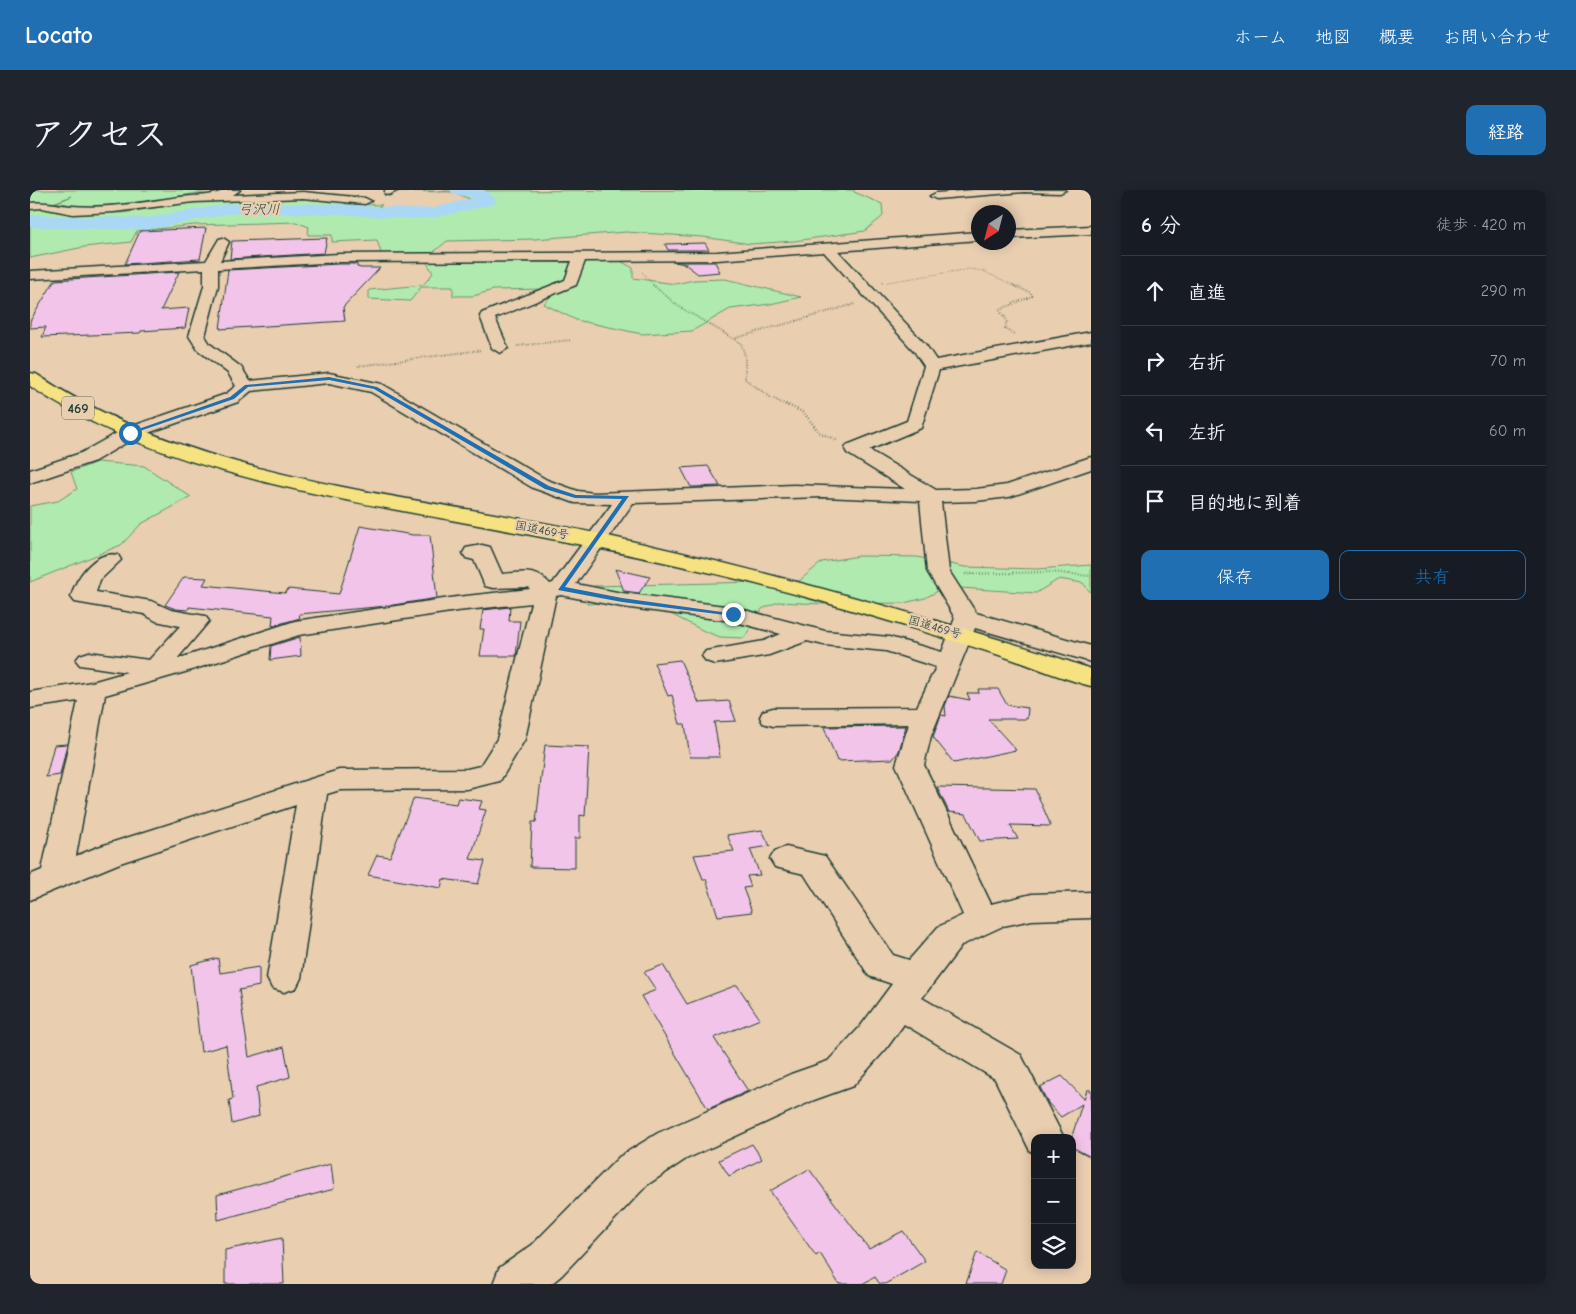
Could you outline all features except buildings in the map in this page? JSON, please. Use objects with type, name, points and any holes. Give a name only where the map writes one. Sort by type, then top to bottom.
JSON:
[{"type":"highway","name":"国道469号","points":[[30,378],[67,403],[130,433],[243,470],[329,491],[596,540],[964,626],[1041,660],[1091,678]]},
{"type":"street","points":[[216,199],[234,190]]},
{"type":"street","points":[[936,196],[1021,190]]},
{"type":"street","points":[[1028,190],[1060,190]]},
{"type":"street","points":[[30,206],[42,205],[72,210],[106,209],[216,199],[302,195],[365,201]]},
{"type":"street","points":[[1016,234],[1091,230]]},
{"type":"street","points":[[30,275],[137,267],[339,258],[630,258],[716,256],[829,249],[921,239],[971,236]]},
{"type":"street","points":[[223,242],[211,265],[211,286],[198,326],[197,336],[204,347],[235,371],[238,378],[246,386]]},
{"type":"street","points":[[829,249],[874,301],[920,348],[932,366]]},
{"type":"street","points":[[500,348],[487,316],[571,282],[579,258]]},
{"type":"street","points":[[932,366],[1091,337]]},
{"type":"street","points":[[854,448],[915,424],[932,366]]},
{"type":"street","points":[[30,477],[88,457],[130,433],[232,398],[246,386],[329,378],[376,388],[540,484],[557,492],[595,499],[823,491],[930,495],[997,493],[1023,487],[1069,468],[1091,463]]},
{"type":"street","points":[[854,448],[930,495]]},
{"type":"street","points":[[930,495],[938,571],[964,626],[950,663],[916,736],[910,765],[983,922]]},
{"type":"street","points":[[30,888],[109,855],[339,780],[466,779],[490,774],[511,739],[553,591],[596,540],[627,498]]},
{"type":"street","points":[[474,553],[482,552],[493,581],[534,580],[553,591]]},
{"type":"street","points":[[110,560],[93,572],[85,587],[83,597],[151,608],[164,616],[197,621],[152,672]]},
{"type":"street","points":[[649,603],[674,588],[865,628]]},
{"type":"street","points":[[30,700],[93,690],[296,628],[553,591],[733,614],[824,638],[889,644],[950,663]]},
{"type":"street","points":[[964,626],[1091,654]]},
{"type":"street","points":[[715,656],[769,648],[806,633]]},
{"type":"street","points":[[88,660],[152,672]]},
{"type":"street","points":[[56,877],[93,690]]},
{"type":"street","points":[[773,716],[925,715]]},
{"type":"street","points":[[284,978],[313,789]]},
{"type":"street","points":[[786,859],[814,864],[882,966],[908,989],[1008,1067],[1042,1134]]},
{"type":"street","points":[[515,1284],[547,1260],[633,1171],[672,1146],[804,1086],[840,1074],[873,1038],[908,989],[950,936],[996,915],[1032,907],[1091,905]]},
{"type":"path","points":[[630,258],[656,288],[678,306],[736,338],[741,343],[745,356],[745,379],[770,397],[804,413],[819,432],[854,448]]},
{"type":"path","points":[[862,286],[969,269],[983,270],[1031,293],[1032,296],[999,310],[1007,320],[1005,329],[1034,346]]},
{"type":"path","points":[[736,338],[852,304],[874,301]]},
{"type":"path","points":[[329,378],[352,366],[571,340]]},
{"type":"path","points":[[938,571],[961,574],[1050,572],[1091,576]]},
{"type":"green space","points":[[30,190],[214,190],[114,208],[54,204],[72,196],[47,205],[73,211],[122,213],[192,202],[300,197],[345,201],[345,204],[382,205],[372,211],[441,215],[479,203],[453,192],[397,191],[854,190],[854,192],[882,204],[883,216],[865,231],[794,241],[751,244],[703,237],[626,232],[534,239],[447,241],[430,255],[382,256],[377,240],[332,242],[332,235],[308,235],[309,227],[296,222],[194,225],[137,231],[131,242],[84,247],[30,258]]},
{"type":"green space","points":[[617,259],[633,268],[633,278],[675,284],[694,280],[725,279],[801,297],[770,304],[730,309],[692,331],[642,334],[576,320],[544,304],[553,293],[546,289],[493,290],[473,296],[453,296],[453,287],[421,287],[410,301],[369,299],[369,290],[423,285],[433,273],[426,261]]},
{"type":"green space","points":[[97,462],[144,466],[191,497],[141,524],[121,545],[30,582],[30,506],[58,501],[77,489],[71,472]]},
{"type":"green space","points":[[859,556],[917,557],[965,567],[1038,569],[1091,565],[1091,593],[1083,583],[1059,579],[1036,593],[945,587],[925,598],[904,603],[824,604],[778,602],[762,609],[744,638],[720,637],[669,613],[632,601],[587,604],[594,586],[799,581],[822,562]]},
{"type":"waterway","name":"弓沢川","points":[[30,221],[147,224],[227,209],[255,208],[336,209],[412,214],[433,213],[488,200],[479,194],[459,190]]},
{"type":"route","points":[[130,433],[196,412],[232,398],[246,386],[329,378],[376,388],[540,484],[557,492],[575,497],[595,499],[627,498],[561,588],[622,600],[733,614]]}]
